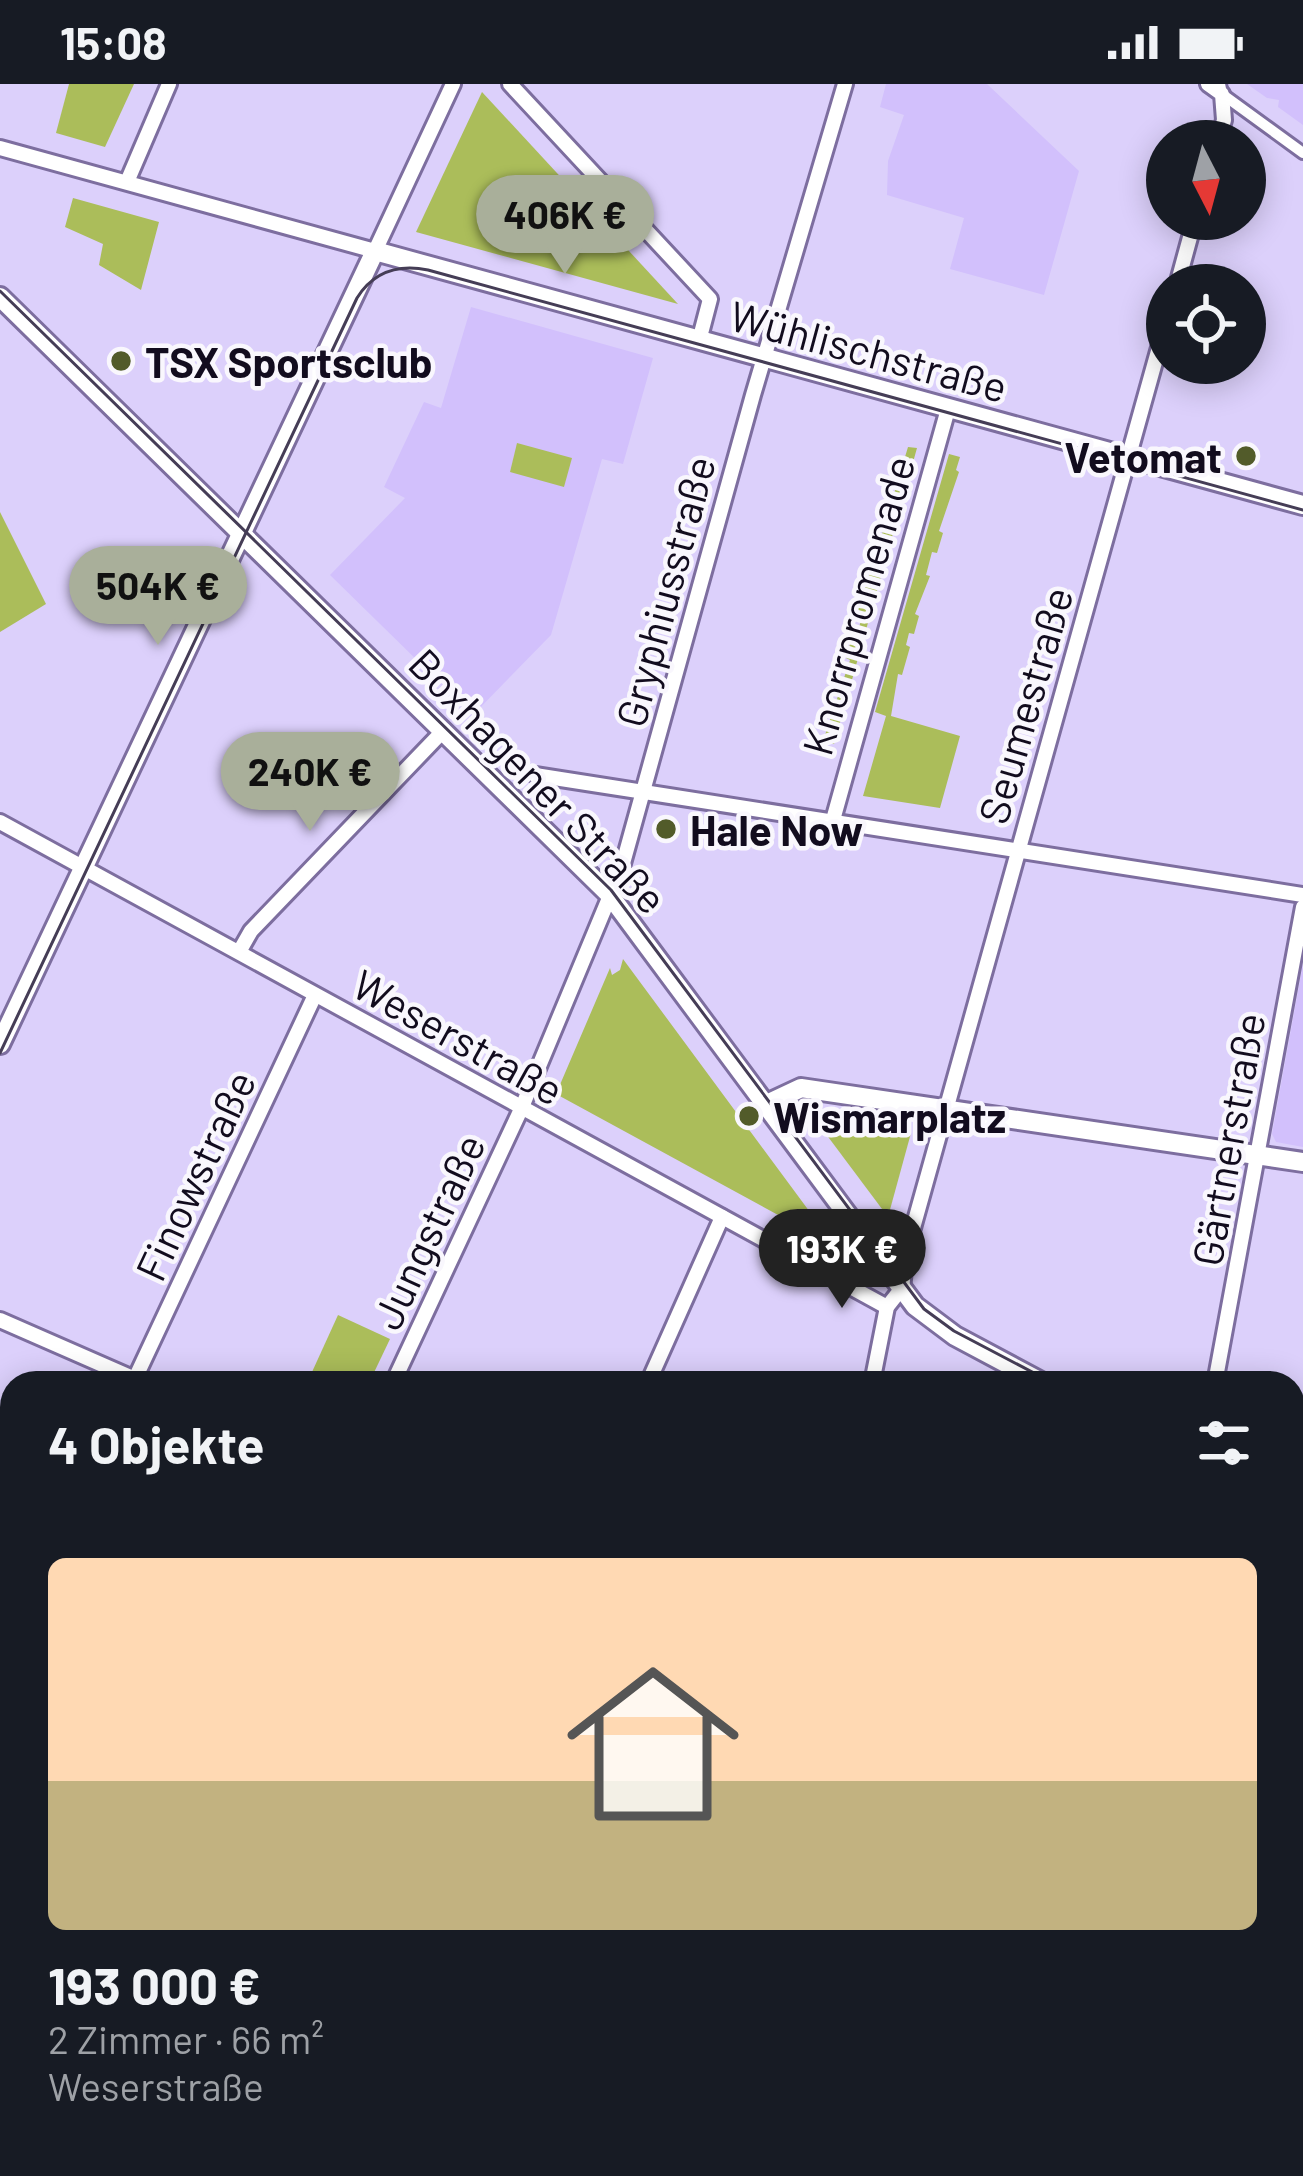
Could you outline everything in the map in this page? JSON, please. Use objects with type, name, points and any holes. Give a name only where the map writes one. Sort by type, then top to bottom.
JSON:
[{"type":"street","points":[[127,182],[169,84]]},
{"type":"street","points":[[0,1044],[453,84]]},
{"type":"street","points":[[510,84],[710,298],[699,341]]},
{"type":"street","name":"Gryphiusstraße","points":[[522,1107],[622,867],[845,84]]},
{"type":"street","points":[[1208,84],[1303,153]]},
{"type":"street","points":[[1221,89],[1224,120]]},
{"type":"street","name":"Wühlischstraße","points":[[0,148],[1303,505]]},
{"type":"street","name":"Boxhagener Straße","points":[[0,297],[609,894],[902,1288],[940,1327],[1021,1371]]},
{"type":"street","name":"Seumestraße","points":[[947,1109],[1148,384]]},
{"type":"street","name":"Knorrpromenade","points":[[832,820],[948,409]]},
{"type":"street","points":[[239,952],[251,931],[444,730]]},
{"type":"street","points":[[536,775],[1303,895]]},
{"type":"street","name":"Weserstraße","points":[[0,822],[887,1307]]},
{"type":"street","name":"Gärtnerstraße","points":[[1217,1371],[1303,907]]},
{"type":"street","name":"Finowstraße","points":[[143,1371],[315,994]]},
{"type":"street","points":[[766,1104],[801,1088],[1303,1162]]},
{"type":"street","name":"Jungstraße","points":[[399,1371],[522,1107]]},
{"type":"street","points":[[874,1371],[887,1307],[902,1288],[904,1258],[947,1109]]},
{"type":"street","points":[[653,1371],[722,1217]]},
{"type":"street","points":[[0,1320],[114,1371]]},
{"type":"shaded area","points":[[886,84],[987,84],[1079,171],[1044,295],[950,269],[964,218],[887,195],[888,161],[904,115],[880,107]]},
{"type":"shaded area","points":[[1247,84],[1303,84],[1303,125],[1278,107],[1279,100]]},
{"type":"shaded area","points":[[471,307],[653,358],[623,464],[602,459],[551,635],[473,715],[330,575],[405,498],[384,487],[424,402],[441,408]]},
{"type":"shaded area","points":[[1303,964],[1303,1147],[1276,1142],[1272,1134]]},
{"type":"green space","points":[[69,84],[134,84],[105,147],[56,133]]},
{"type":"green space","points":[[482,92],[678,304],[416,232]]},
{"type":"green space","points":[[73,198],[159,222],[141,290],[99,265],[103,244],[65,227]]},
{"type":"green space","points":[[517,443],[572,458],[564,487],[510,472]]},
{"type":"green space","points":[[908,447],[917,448],[834,744],[823,741],[850,660],[846,658],[854,630],[861,621],[853,617],[867,600],[870,590],[865,588],[877,549],[881,549]]},
{"type":"green space","points":[[949,454],[960,457],[959,472],[939,531],[943,533],[937,553],[932,552],[914,634],[909,633],[906,645],[910,647],[902,675],[898,674],[891,716],[960,736],[940,808],[863,796],[886,716],[875,712]]},
{"type":"green space","points":[[0,512],[46,604],[0,632]]},
{"type":"green space","points":[[623,959],[835,1246],[556,1094],[610,968],[612,975],[620,970]]},
{"type":"green space","name":"Wismarplatz","points":[[814,1118],[911,1133],[888,1217]]},
{"type":"green space","points":[[338,1315],[390,1339],[375,1371],[312,1371]]},
{"type":"tram line","points":[[0,1053],[357,298],[371,281],[388,272],[428,270],[1303,510]]},
{"type":"tram line","points":[[0,291],[611,890],[924,1309],[954,1331],[1030,1371]]},
{"type":"place","name":"TSX Sportsclub","points":[[121,361]]},
{"type":"place","name":"Vetomat","points":[[1246,456]]},
{"type":"place","name":"Hale Now","points":[[666,829]]},
{"type":"place","name":"Wismarplatz","points":[[749,1116]]}]
